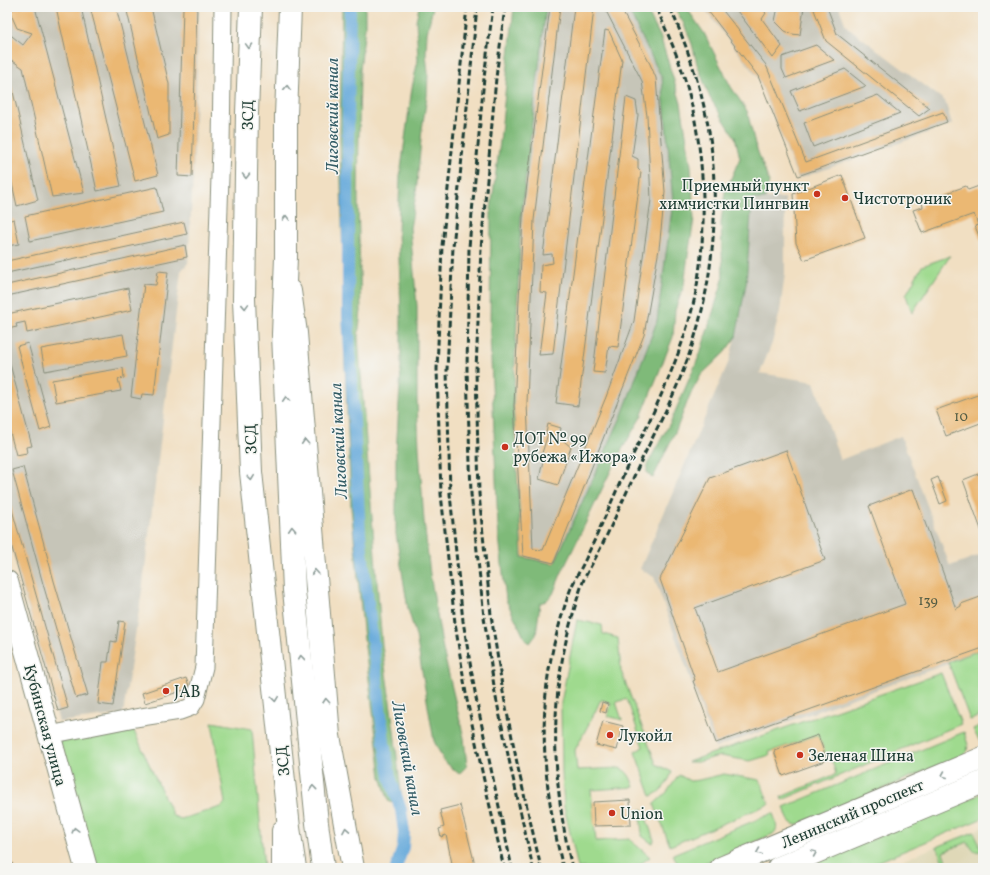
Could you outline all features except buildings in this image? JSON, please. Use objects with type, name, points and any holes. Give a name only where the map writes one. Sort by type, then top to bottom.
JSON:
[{"type":"main road","name":"ЗСД","points":[[251,7],[247,113],[244,299],[251,472],[284,780],[295,868]]},
{"type":"main road","name":"ЗСД","points":[[290,7],[286,116],[286,256],[283,334],[294,590],[316,816],[323,868]]},
{"type":"main road","points":[[286,256],[296,333],[329,736],[353,868]]},
{"type":"main road","name":"Кубинская улица","points":[[7,582],[86,868]]},
{"type":"main road","name":"Кубинская улица","points":[[7,632],[70,868]]},
{"type":"main road","name":"Ленинский проспект","points":[[721,868],[983,758]]},
{"type":"main road","points":[[283,868],[284,780]]},
{"type":"main road","name":"Ленинский проспект","points":[[778,868],[983,782]]},
{"type":"street","points":[[50,735],[135,718],[180,711],[191,707],[196,698],[205,661],[221,146],[223,7]]},
{"type":"shaded area","points":[[7,7],[199,7],[193,178],[188,263],[181,271],[143,584],[123,714],[59,722],[7,533]]},
{"type":"shaded area","points":[[546,7],[627,7],[662,78],[673,202],[657,321],[622,415],[554,564],[522,557],[513,404],[521,216]]},
{"type":"shaded area","points":[[703,7],[839,7],[846,26],[945,101],[952,124],[798,179],[758,78]]},
{"type":"shaded area","points":[[785,198],[785,273],[780,311],[772,343],[760,373],[814,382],[840,460],[901,436],[950,566],[983,554],[983,651],[715,748],[654,577],[640,569],[729,361],[738,328],[746,284],[752,199]]},
{"type":"shaded area","points":[[983,827],[983,868],[884,868]]},
{"type":"green space","points":[[342,7],[365,7],[365,27],[360,70],[358,199],[361,311],[358,337],[382,645],[402,801],[399,804],[389,802],[381,777],[364,639],[351,507],[345,364],[340,140]]},
{"type":"green space","points":[[419,7],[433,7],[427,33],[427,96],[422,129],[416,194],[410,228],[417,306],[417,401],[419,448],[424,521],[430,574],[443,650],[464,738],[467,766],[459,774],[444,761],[434,741],[416,636],[408,609],[396,534],[396,455],[401,368],[401,313],[398,231],[400,176],[412,88],[418,60],[416,20]]},
{"type":"green space","points":[[514,7],[546,7],[521,216],[513,404],[522,557],[554,564],[622,415],[657,321],[673,202],[662,78],[627,7],[645,7],[660,36],[681,103],[691,166],[694,220],[684,285],[675,310],[673,337],[641,417],[617,458],[561,574],[553,594],[546,601],[540,603],[536,635],[530,643],[525,639],[506,600],[498,527],[490,335],[491,209],[500,142]]},
{"type":"green space","points":[[674,7],[686,7],[704,33],[731,87],[747,111],[755,144],[769,182],[765,199],[752,199],[746,284],[736,337],[724,353],[701,375],[690,395],[677,428],[653,478],[647,473],[647,465],[671,421],[700,354],[723,280],[721,223],[725,192],[740,158],[735,137],[710,98],[697,64],[692,44],[684,24]]},
{"type":"green space","points":[[950,256],[912,313],[906,295],[922,266]]},
{"type":"green space","points":[[577,620],[602,625],[603,634],[618,638],[621,671],[656,764],[672,772],[664,787],[651,796],[635,752],[643,747],[627,699],[616,702],[622,720],[608,716],[611,703],[602,700],[600,701],[575,750],[577,770],[619,768],[625,771],[632,781],[634,787],[591,790],[596,841],[629,839],[650,857],[635,868],[578,868],[564,806],[561,703]]},
{"type":"green space","points":[[983,649],[983,715],[970,720],[948,662]]},
{"type":"green space","points":[[941,673],[961,724],[782,800],[781,797],[836,774],[831,758],[827,759],[818,735],[769,752],[770,755],[750,761],[721,756],[698,762],[688,762]]},
{"type":"green space","points":[[212,722],[252,729],[264,868],[92,868],[57,739],[126,726],[133,729],[173,816],[181,819],[221,807],[225,803]]},
{"type":"green space","points":[[983,724],[983,744],[973,729]]},
{"type":"green space","points":[[964,732],[968,745],[967,752],[965,754],[796,825],[793,824],[788,818],[784,807]]},
{"type":"green space","points":[[724,774],[760,780],[769,804],[670,846],[654,804],[667,792],[679,775],[690,781]]},
{"type":"green space","points":[[983,793],[983,818],[863,868],[804,868]]},
{"type":"green space","points":[[643,809],[654,840],[653,843],[642,836],[640,810]]},
{"type":"green space","points":[[773,813],[777,827],[773,834],[693,868],[683,868],[677,863],[673,854]]},
{"type":"green space","points":[[974,832],[982,851],[975,851],[968,842],[943,852],[946,861],[943,862],[937,847]]},
{"type":"waterway","name":"Лиговский канал","points":[[350,7],[348,115],[348,315],[360,533],[384,742],[390,777],[401,810],[404,832],[403,847],[396,868]]},
{"type":"railway","points":[[467,7],[442,246],[437,369],[441,494],[455,623],[467,700],[504,868]]},
{"type":"railway","points":[[477,7],[453,247],[447,370],[450,494],[463,621],[476,698],[512,868]]},
{"type":"railway","points":[[493,7],[484,78],[469,247],[467,370],[471,494],[484,617],[495,693],[533,868]]},
{"type":"railway","points":[[505,7],[496,78],[481,248],[476,370],[479,494],[491,615],[503,692],[518,768],[541,868]]},
{"type":"railway","points":[[563,868],[551,812],[545,757],[545,701],[548,673],[554,644],[571,588],[652,416],[682,343],[695,296],[700,266],[703,235],[702,172],[693,111],[683,73],[656,7]]},
{"type":"railway","points":[[572,868],[560,804],[556,741],[556,709],[559,677],[565,646],[575,605],[584,579],[608,533],[683,371],[693,344],[707,288],[711,260],[714,202],[714,174],[711,145],[705,110],[695,75],[684,41],[670,7]]},
{"type":"place","name":"Приемный пункт химчистки Пингвин","points":[[817,194]]},
{"type":"place","name":"Чистотроник","points":[[845,198]]},
{"type":"place","name":"ДОТ № 99 рубежа «Ижора»","points":[[505,447]]},
{"type":"place","name":"JAB","points":[[166,691]]},
{"type":"place","name":"Лукойл","points":[[610,735]]},
{"type":"place","name":"Зеленая Шина","points":[[800,755]]},
{"type":"place","name":"Union","points":[[612,813]]}]
